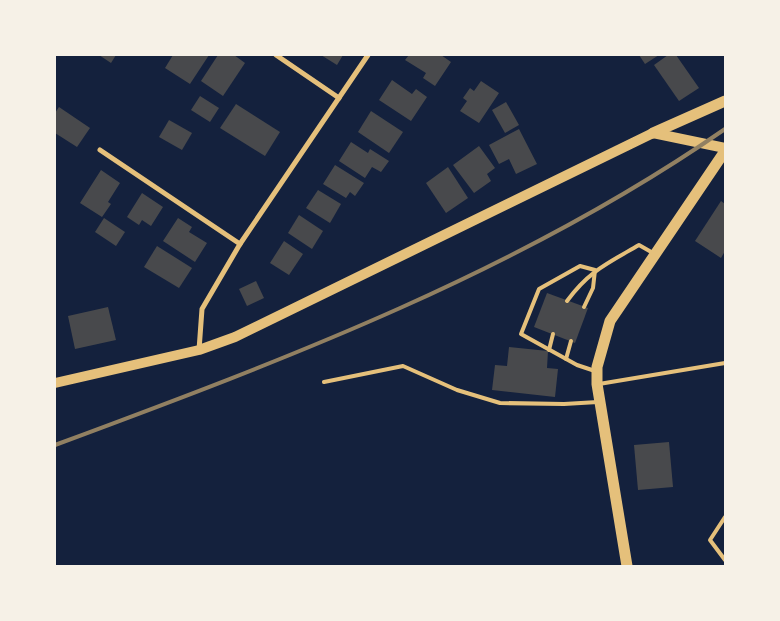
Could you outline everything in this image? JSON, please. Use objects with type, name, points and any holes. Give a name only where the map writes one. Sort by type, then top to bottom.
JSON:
[{"type":"main road","points":[[55,383],[199,350],[235,337],[653,133],[725,101]]},
{"type":"main road","points":[[627,566],[596,384],[596,372],[610,321],[725,149],[653,133]]},
{"type":"street","points":[[276,55],[339,98]]},
{"type":"street","points":[[199,350],[202,309],[240,244],[368,55]]},
{"type":"street","points":[[100,150],[240,244]]},
{"type":"lane","points":[[568,300],[582,281],[595,270],[639,245],[655,255]]},
{"type":"lane","points":[[595,270],[580,266],[540,289],[521,334],[566,359],[596,372]]},
{"type":"lane","points":[[584,307],[593,288],[595,270]]},
{"type":"lane","points":[[549,350],[553,334]]},
{"type":"lane","points":[[566,359],[571,341]]},
{"type":"lane","points":[[596,384],[725,363]]},
{"type":"lane","points":[[324,382],[403,366],[457,390],[500,403],[564,404],[600,402]]},
{"type":"lane","points":[[725,517],[710,540],[725,560]]},
{"type":"building","points":[[99,55],[116,55],[111,63]]},
{"type":"building","points":[[173,55],[209,55],[190,84],[165,68]]},
{"type":"building","points":[[218,55],[234,55],[245,63],[223,96],[201,81]]},
{"type":"building","points":[[321,55],[343,55],[337,65]]},
{"type":"building","points":[[409,55],[441,55],[451,62],[435,86],[423,78],[426,73],[405,60]]},
{"type":"building","points":[[639,55],[659,55],[645,64]]},
{"type":"building","points":[[668,55],[676,55],[699,88],[679,101],[654,65]]},
{"type":"building","points":[[392,80],[412,94],[416,89],[427,97],[411,121],[379,100]]},
{"type":"building","points":[[481,81],[499,93],[479,123],[460,111],[467,101],[463,98],[470,88],[474,91]]},
{"type":"building","points":[[200,96],[219,108],[210,122],[191,110]]},
{"type":"building","points":[[506,102],[519,125],[505,133],[492,110]]},
{"type":"building","points":[[236,104],[280,132],[265,156],[220,128]]},
{"type":"building","points":[[59,107],[90,128],[77,147],[55,133],[55,113]]},
{"type":"building","points":[[371,111],[403,132],[389,153],[358,132]]},
{"type":"building","points":[[169,120],[192,133],[182,150],[159,137]]},
{"type":"building","points":[[519,129],[537,164],[516,174],[509,159],[499,164],[489,145]]},
{"type":"building","points":[[351,142],[368,153],[370,149],[389,161],[381,172],[372,167],[365,178],[339,161]]},
{"type":"building","points":[[479,146],[495,168],[487,174],[491,181],[474,193],[453,165]]},
{"type":"building","points":[[335,165],[364,183],[355,196],[350,192],[346,198],[323,184]]},
{"type":"building","points":[[448,167],[468,198],[446,213],[426,183]]},
{"type":"building","points":[[101,170],[120,183],[108,202],[111,204],[102,217],[80,203]]},
{"type":"building","points":[[318,190],[341,204],[330,223],[306,208]]},
{"type":"building","points":[[142,193],[163,207],[151,226],[142,220],[139,225],[127,217]]},
{"type":"building","points":[[721,201],[725,204],[725,251],[721,258],[695,241]]},
{"type":"building","points":[[299,215],[323,231],[312,249],[288,233]]},
{"type":"building","points":[[104,218],[125,232],[116,246],[95,232]]},
{"type":"building","points":[[178,218],[192,227],[189,232],[207,243],[195,262],[163,241]]},
{"type":"building","points":[[284,241],[303,254],[289,275],[270,263]]},
{"type":"building","points":[[157,246],[192,268],[179,288],[144,267]]},
{"type":"building","points":[[256,281],[264,298],[247,306],[239,289]]},
{"type":"building","points":[[547,293],[588,308],[575,343],[534,327]]},
{"type":"building","points":[[108,307],[116,340],[75,349],[68,316]]},
{"type":"building","points":[[509,347],[548,351],[547,368],[558,369],[555,397],[492,390],[495,365],[507,366]]},
{"type":"building","points":[[669,442],[673,487],[638,490],[634,445]]},
{"type":"railway","points":[[55,445],[315,345],[484,269],[566,226],[647,180],[725,129]]}]
